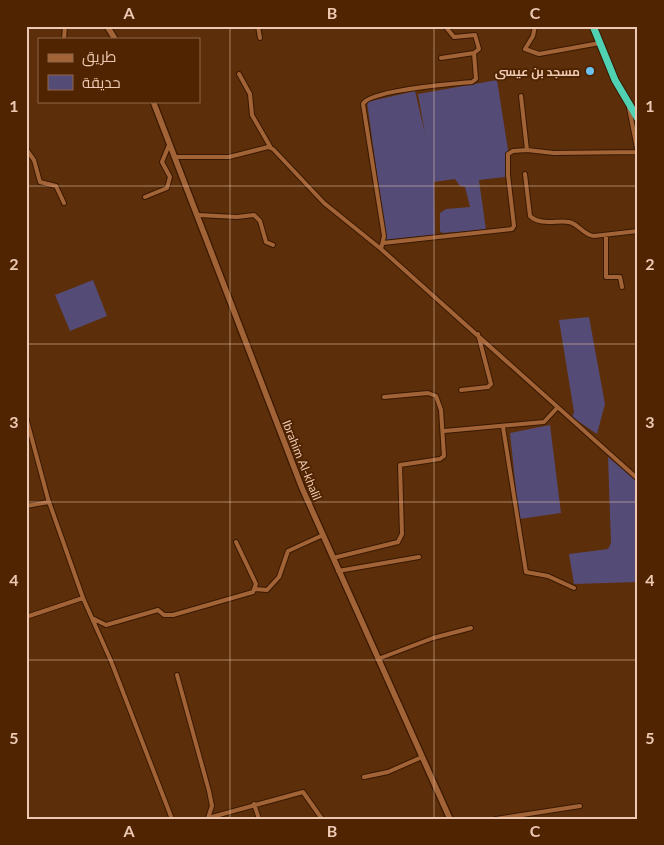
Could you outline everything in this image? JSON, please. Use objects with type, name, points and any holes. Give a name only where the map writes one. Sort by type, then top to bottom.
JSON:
[{"type":"highway","points":[[593,26],[629,108],[638,119]]},
{"type":"street","points":[[107,26],[114,38]]},
{"type":"street","points":[[258,26],[260,38]]},
{"type":"street","points":[[441,58],[474,53],[479,49],[475,36],[454,37],[444,26]]},
{"type":"street","points":[[535,26],[533,36],[525,49],[532,53],[539,54],[600,43]]},
{"type":"street","points":[[381,249],[383,243],[364,102],[369,98],[404,90],[472,82],[477,76],[474,53]]},
{"type":"street","points":[[238,74],[250,94],[254,119],[271,148],[324,203],[381,249],[478,334],[557,408],[638,479]]},
{"type":"street","points":[[521,96],[527,150]]},
{"type":"street","name":"Ibrahim Al-khalil","points":[[153,102],[198,215],[252,362],[323,535],[450,819]]},
{"type":"street","points":[[383,243],[512,229],[514,226],[508,175],[508,154],[513,151],[527,150],[554,153],[638,152],[629,108]]},
{"type":"street","points":[[145,197],[167,188],[170,177],[162,162],[170,142]]},
{"type":"street","points":[[175,157],[229,157],[271,148]]},
{"type":"street","points":[[26,149],[34,160],[40,182],[56,186],[64,203]]},
{"type":"street","points":[[525,174],[530,216],[533,219],[546,222],[568,222],[587,236],[638,231]]},
{"type":"street","points":[[198,215],[238,218],[254,215],[260,221],[266,242],[273,246]]},
{"type":"street","points":[[606,235],[606,277],[620,277],[622,287]]},
{"type":"street","points":[[461,390],[488,387],[491,384],[478,334]]},
{"type":"street","points":[[333,558],[386,546],[400,540],[402,534],[400,466],[402,464],[443,458],[444,431],[440,402],[433,394],[384,397]]},
{"type":"street","points":[[444,431],[544,422],[557,408]]},
{"type":"street","points":[[26,417],[49,502],[83,598],[172,819]]},
{"type":"street","points":[[503,427],[526,572],[548,576],[574,588]]},
{"type":"street","points":[[26,506],[49,502]]},
{"type":"street","points":[[255,589],[266,590],[279,578],[288,551],[323,535]]},
{"type":"street","points":[[92,618],[106,624],[158,610],[164,614],[172,615],[253,592],[256,584],[236,542]]},
{"type":"street","points":[[338,571],[419,557]]},
{"type":"street","points":[[26,616],[83,598]]},
{"type":"street","points":[[378,659],[433,638],[471,628]]},
{"type":"street","points":[[177,675],[210,791],[212,806],[207,818]]},
{"type":"street","points":[[364,777],[388,772],[422,757]]},
{"type":"street","points":[[207,818],[303,792],[322,819]]},
{"type":"street","points":[[254,804],[259,819]]},
{"type":"street","points":[[496,819],[580,806]]},
{"type":"green space","points":[[497,80],[508,150],[505,177],[479,180],[486,230],[442,233],[440,231],[440,213],[446,209],[470,207],[465,187],[460,186],[455,179],[434,182],[435,235],[386,240],[367,102],[415,91],[425,134],[418,94]]},
{"type":"green space","points":[[93,280],[107,316],[70,331],[55,295]]},
{"type":"green space","points":[[589,317],[605,404],[597,434],[572,417],[574,412],[559,320]]},
{"type":"green space","points":[[550,425],[561,513],[519,519],[510,433]]},
{"type":"green space","points":[[608,457],[638,482],[638,582],[574,584],[569,554],[608,549],[611,543]]},
{"type":"place","name":"مسجد بن عيسى","points":[[590,71]]}]
